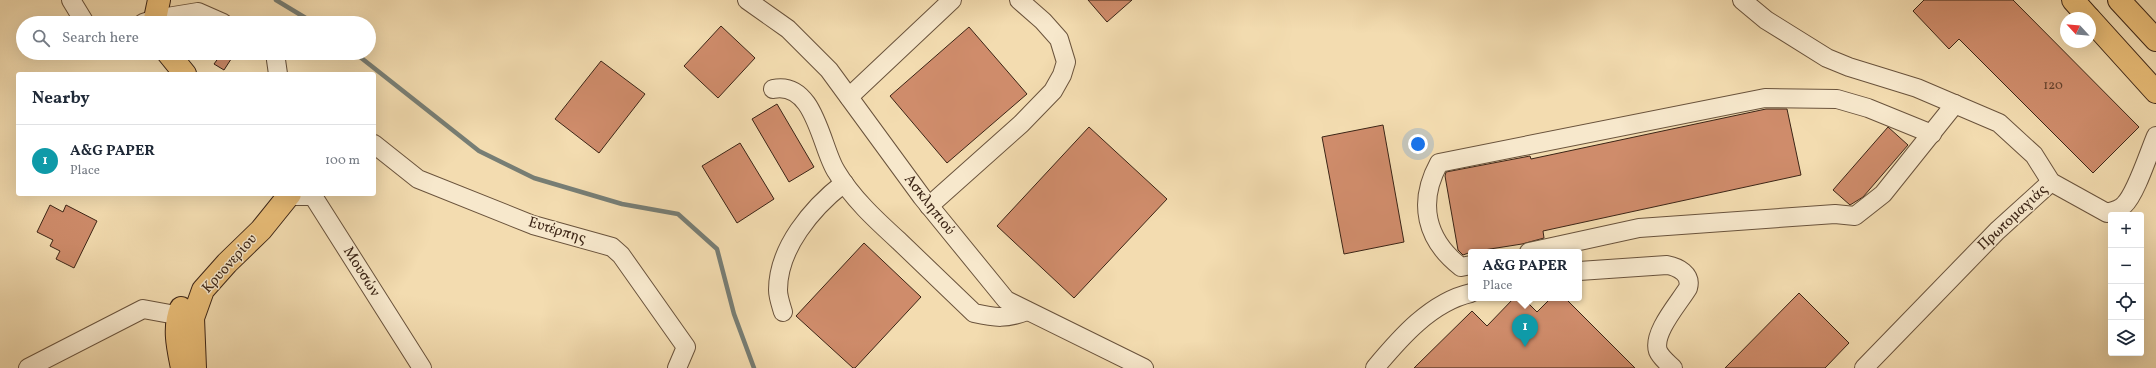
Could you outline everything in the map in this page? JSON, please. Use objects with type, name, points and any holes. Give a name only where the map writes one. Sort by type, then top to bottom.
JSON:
[{"type":"main road","points":[[2073,0],[2084,12]]},
{"type":"main road","points":[[2119,0],[2156,40]]},
{"type":"main road","points":[[2096,25],[2156,92]]},
{"type":"main road","points":[[174,60],[183,72]]},
{"type":"main road","name":"Κρυονερίου","points":[[195,368],[186,317],[188,292],[254,225],[270,199],[280,196]]},
{"type":"main road","name":"Κρυονερίου","points":[[182,368],[176,341],[186,317]]},
{"type":"street","points":[[71,0],[81,16]]},
{"type":"street","name":"Ασκληπιού","points":[[746,0],[788,29],[829,70],[929,206],[1006,300],[1144,368]]},
{"type":"street","points":[[849,97],[952,0]]},
{"type":"street","points":[[929,206],[1021,124],[1053,91],[1062,75],[1066,62],[1059,39],[1044,21],[1019,0]]},
{"type":"street","points":[[1742,0],[1766,20],[1827,58],[1849,68],[1918,88],[1999,124],[2034,154],[2051,182]]},
{"type":"street","points":[[153,16],[198,12],[207,16]]},
{"type":"street","points":[[276,60],[278,72]]},
{"type":"street","points":[[773,89],[781,87],[790,90],[807,104],[825,142],[835,170],[856,199],[974,313],[997,318],[1014,316],[1027,311]]},
{"type":"street","points":[[1468,266],[1461,267],[1440,247],[1428,221],[1427,197],[1433,174],[1439,163],[1765,98],[1837,99],[1868,108],[1932,134]]},
{"type":"street","points":[[1542,249],[1639,228],[1835,214],[1855,216],[1882,194],[1955,104]]},
{"type":"street","name":"Πρωτομαγιάς","points":[[1864,368],[1997,231],[2051,182],[2107,213],[2117,210],[2125,205],[2156,136]]},
{"type":"street","name":"Ευτέρπης","points":[[376,146],[418,179],[533,225],[595,242],[616,251],[621,255],[686,347],[677,368]]},
{"type":"street","points":[[782,312],[778,292],[781,265],[808,219],[824,198],[844,183]]},
{"type":"street","name":"Μουσών","points":[[313,196],[422,368]]},
{"type":"street","points":[[1582,272],[1667,264],[1675,266],[1686,273],[1689,284],[1688,288],[1660,330],[1658,340],[1659,352],[1673,368]]},
{"type":"street","points":[[1375,368],[1395,344],[1428,314],[1456,297],[1468,295]]},
{"type":"street","points":[[28,368],[143,309],[186,317]]},
{"type":"building","points":[[1088,0],[1132,0],[1107,22]]},
{"type":"building","points":[[1924,0],[2013,0],[2139,127],[2093,173],[1959,39],[1949,49],[1913,11]]},
{"type":"building","points":[[721,26],[755,58],[718,98],[684,66]]},
{"type":"building","points":[[969,27],[1027,94],[947,163],[890,96]]},
{"type":"building","points":[[217,60],[230,60],[224,70],[214,64]]},
{"type":"building","points":[[601,61],[645,94],[599,153],[555,119]]},
{"type":"building","points":[[777,104],[814,167],[789,182],[752,119]]},
{"type":"building","points":[[1766,109],[1787,109],[1801,175],[1543,231],[1544,238],[1522,244],[1490,249],[1468,249],[1468,253],[1463,255],[1458,250],[1445,176],[1446,172],[1530,156],[1531,159]]},
{"type":"building","points":[[1383,125],[1404,242],[1344,254],[1322,137]]},
{"type":"building","points":[[1089,127],[1167,199],[1074,298],[997,226]]},
{"type":"building","points":[[1888,127],[1908,145],[1863,197],[1850,205],[1833,190]]},
{"type":"building","points":[[740,143],[774,199],[737,223],[702,166]]},
{"type":"building","points":[[50,205],[63,212],[66,205],[97,221],[74,268],[56,259],[60,251],[50,246],[53,240],[37,232]]},
{"type":"building","points":[[864,243],[921,297],[855,368],[853,368],[796,316]]},
{"type":"building","points":[[1799,293],[1849,343],[1825,368],[1725,368]]},
{"type":"building","points":[[1511,301],[1526,301],[1537,312],[1548,301],[1568,301],[1635,368],[1414,368],[1472,311],[1487,326]]},
{"type":"waterway","points":[[276,0],[302,16]]},
{"type":"waterway","points":[[364,60],[479,151],[534,178],[622,204],[678,214],[717,249],[734,314],[754,368]]},
{"type":"place","name":"A&G PAPER","points":[[1525,347]]}]
